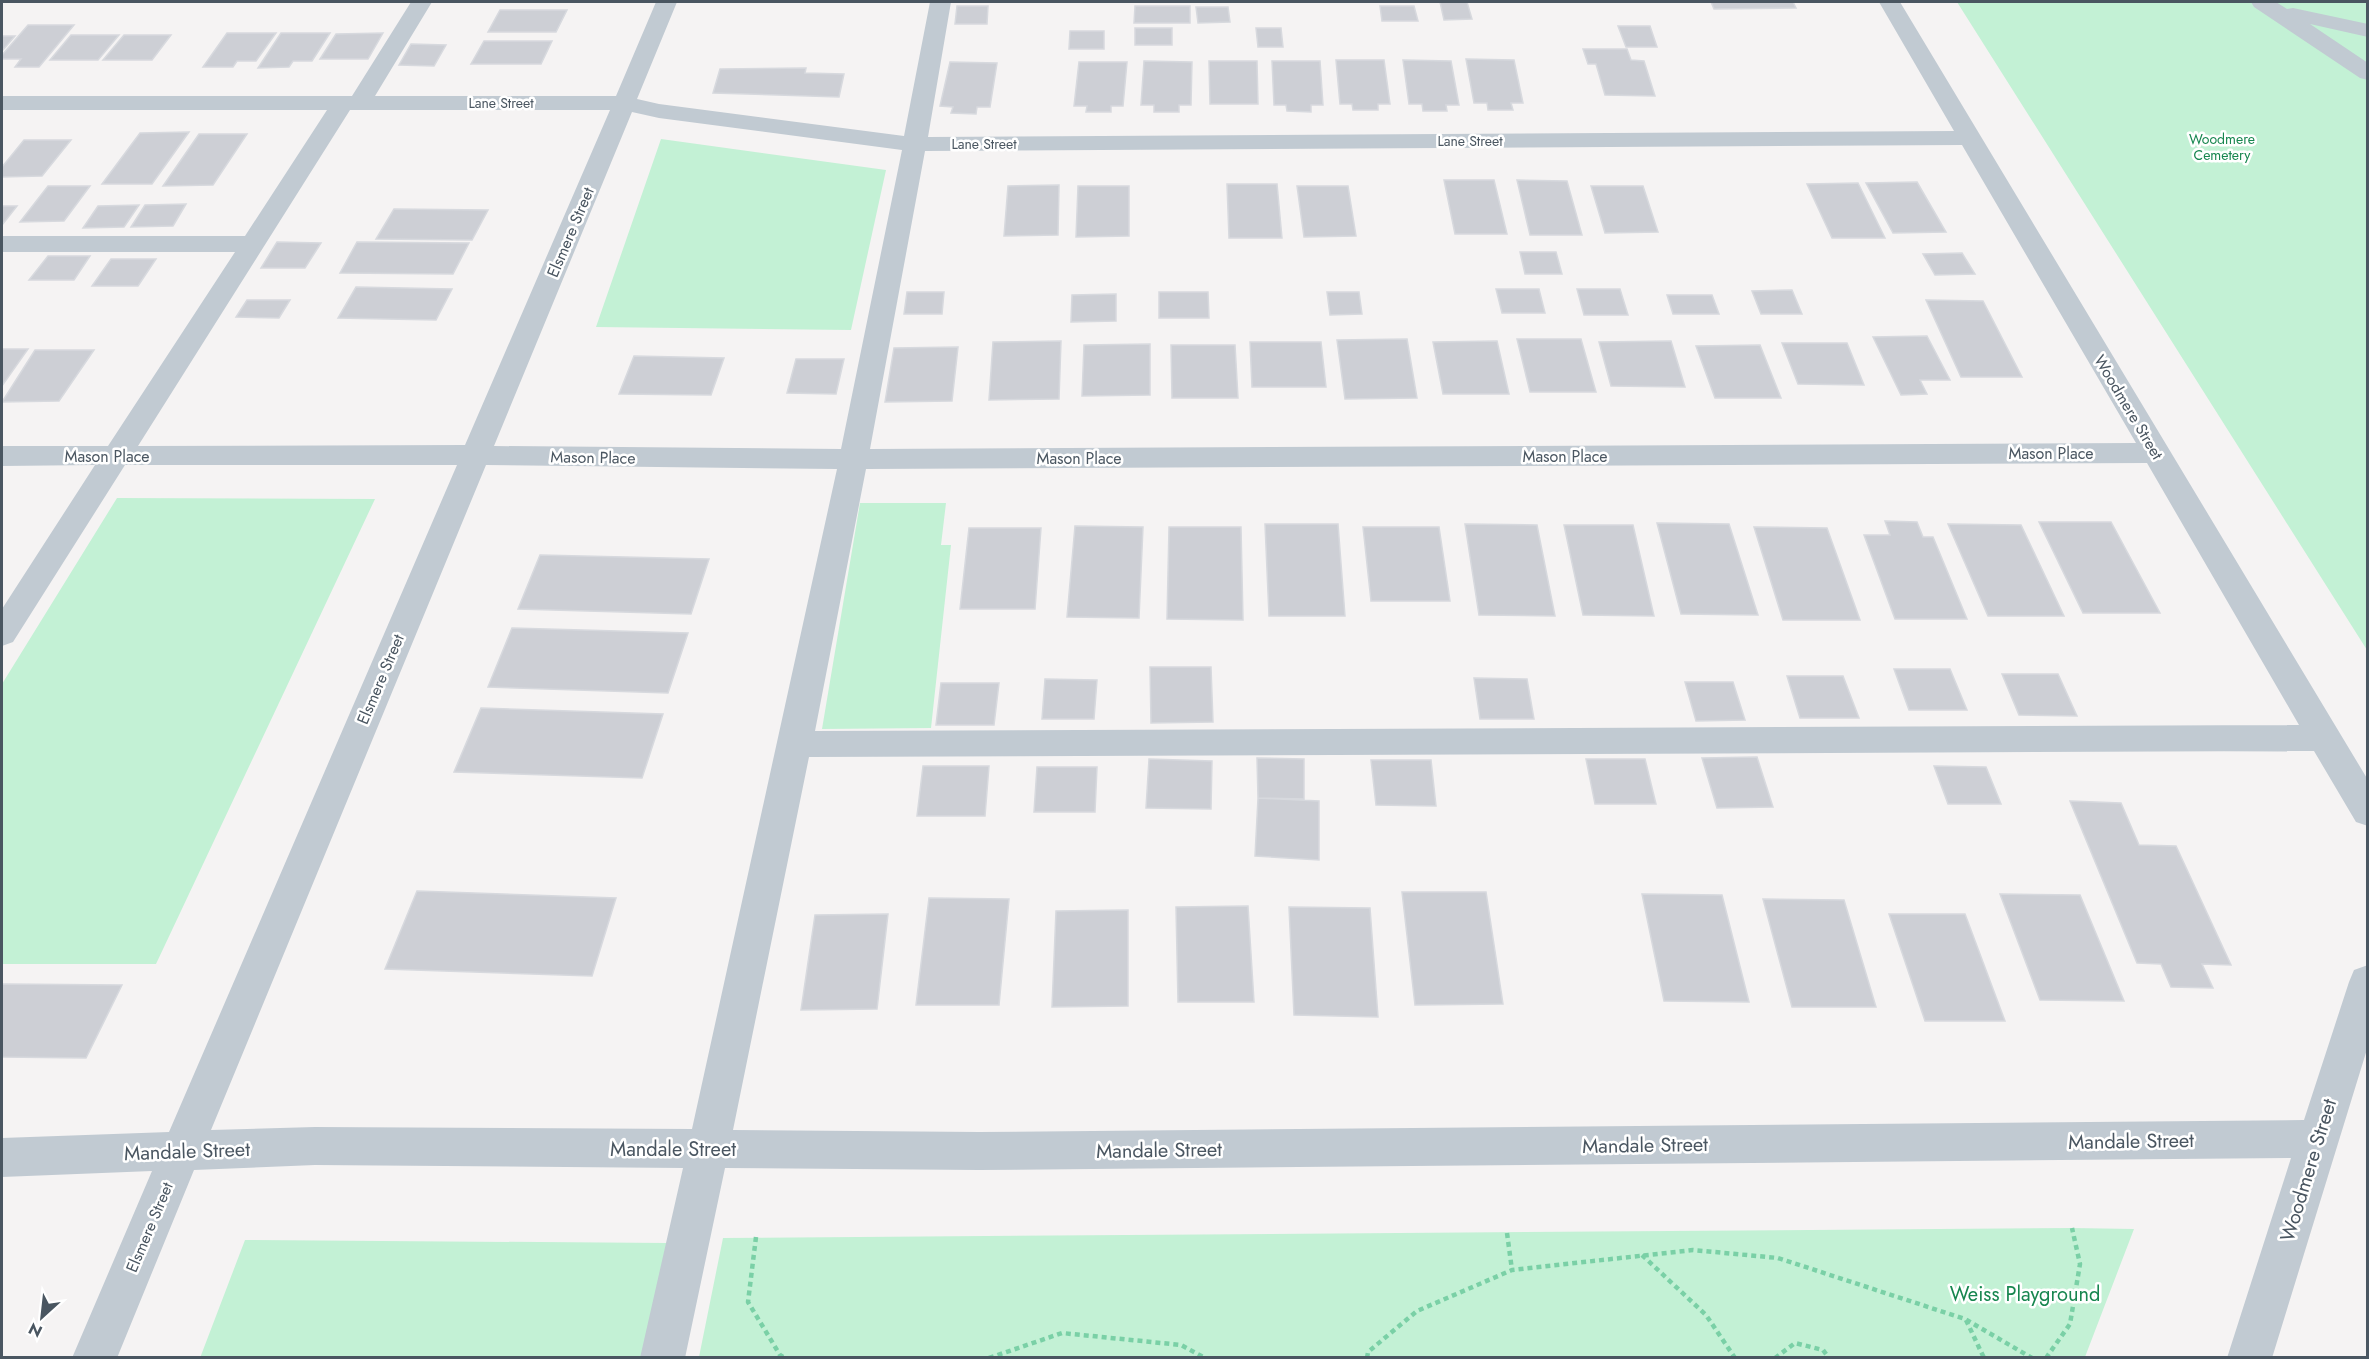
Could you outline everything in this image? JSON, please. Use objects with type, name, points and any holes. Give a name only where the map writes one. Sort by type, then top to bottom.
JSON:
[{"type":"street","points":[[2,634],[253,244],[421,2]]},
{"type":"street","name":"Elsmere Street","points":[[94,1358],[668,2]]},
{"type":"street","points":[[662,1358],[853,459],[941,2]]},
{"type":"street","name":"Woodmere Street","points":[[1890,2],[2367,812]]},
{"type":"street","points":[[2269,6],[2365,23],[2346,57]]},
{"type":"street","points":[[2269,6],[2367,73]]},
{"type":"street","name":"Lane Street","points":[[2,103],[624,103],[659,111],[875,141],[915,144],[1970,138]]},
{"type":"street","points":[[2,244],[253,244]]},
{"type":"street","name":"Mason Place","points":[[2,456],[475,455],[853,459],[2156,453]]},
{"type":"street","points":[[794,744],[2324,738]]},
{"type":"street","name":"Woodmere Street","points":[[2249,1358],[2367,982]]},
{"type":"street","name":"Mandale Street","points":[[2,1157],[315,1146],[1003,1151],[2317,1139]]},
{"type":"path","points":[[2046,1358],[2070,1324],[2080,1264],[2072,1228]]},
{"type":"path","points":[[1507,1233],[1512,1270]]},
{"type":"path","points":[[756,1237],[748,1302],[780,1355],[785,1358]]},
{"type":"path","points":[[1367,1358],[1368,1352],[1417,1311],[1512,1270],[1693,1250],[1778,1258],[1965,1319],[2032,1358]]},
{"type":"path","points":[[1642,1255],[1686,1294],[1725,1335],[1735,1358]]},
{"type":"path","points":[[1965,1319],[1984,1358]]},
{"type":"path","points":[[989,1358],[1062,1333],[1181,1345],[1205,1358]]},
{"type":"path","points":[[1775,1358],[1795,1343],[1823,1350],[1829,1358]]},
{"type":"green space","name":"Woodmere Cemetery","points":[[1957,2],[2367,2],[2367,650]]},
{"type":"green space","points":[[661,139],[886,170],[851,330],[596,327]]},
{"type":"green space","points":[[117,498],[375,499],[156,964],[2,964],[2,684]]},
{"type":"green space","points":[[860,503],[946,503],[941,545],[951,545],[931,728],[822,729]]},
{"type":"green space","name":"Weiss Playground","points":[[2134,1229],[2085,1357],[699,1357],[723,1238]]},
{"type":"green space","points":[[245,1240],[667,1243],[642,1357],[200,1358]]},
{"type":"building","points":[[1440,2],[1467,2],[1472,19],[1444,20]]},
{"type":"building","points":[[1711,2],[1793,2],[1796,8],[1714,9]]},
{"type":"building","points":[[957,6],[988,6],[987,24],[955,24]]},
{"type":"building","points":[[1135,6],[1190,6],[1190,23],[1134,23]]},
{"type":"building","points":[[1380,6],[1414,6],[1418,21],[1382,21]]},
{"type":"building","points":[[1196,7],[1228,7],[1230,22],[1198,23]]},
{"type":"building","points":[[500,10],[567,10],[556,32],[488,32]]},
{"type":"building","points":[[28,25],[74,25],[39,67],[15,67],[21,59],[2,59],[2,55]]},
{"type":"building","points":[[1618,26],[1650,26],[1657,47],[1626,47]]},
{"type":"building","points":[[1135,28],[1172,28],[1172,45],[1135,45]]},
{"type":"building","points":[[1256,28],[1281,28],[1283,47],[1258,47]]},
{"type":"building","points":[[1070,31],[1104,31],[1104,49],[1069,49]]},
{"type":"building","points":[[227,33],[276,33],[256,61],[237,61],[233,67],[203,67]]},
{"type":"building","points":[[281,33],[330,33],[312,61],[293,61],[289,67],[258,68]]},
{"type":"building","points":[[383,33],[368,59],[320,59],[336,34]]},
{"type":"building","points":[[71,35],[119,35],[98,60],[50,60]]},
{"type":"building","points":[[124,35],[171,35],[152,60],[103,60]]},
{"type":"building","points":[[2,36],[15,36],[2,51]]},
{"type":"building","points":[[484,41],[552,41],[541,64],[471,64]]},
{"type":"building","points":[[411,44],[446,45],[434,66],[399,65]]},
{"type":"building","points":[[1583,49],[1627,49],[1631,60],[1644,61],[1655,96],[1605,95],[1596,64],[1588,64]]},
{"type":"building","points":[[1466,59],[1514,60],[1523,103],[1511,103],[1513,110],[1488,110],[1487,103],[1474,103]]},
{"type":"building","points":[[1336,60],[1384,60],[1390,104],[1378,104],[1378,110],[1353,110],[1352,104],[1340,104]]},
{"type":"building","points":[[1403,60],[1451,61],[1459,105],[1446,105],[1447,111],[1423,111],[1422,104],[1409,104]]},
{"type":"building","points":[[1144,61],[1192,62],[1191,105],[1179,105],[1179,112],[1154,112],[1154,105],[1141,105]]},
{"type":"building","points":[[1209,61],[1257,61],[1258,104],[1210,104]]},
{"type":"building","points":[[1272,61],[1320,61],[1323,105],[1311,105],[1311,112],[1287,111],[1286,105],[1274,105]]},
{"type":"building","points":[[950,62],[997,63],[990,107],[977,107],[976,114],[951,113],[953,107],[940,106]]},
{"type":"building","points":[[1079,62],[1127,62],[1123,106],[1111,106],[1111,112],[1086,112],[1087,106],[1074,106]]},
{"type":"building","points":[[806,68],[805,73],[844,74],[839,97],[713,93],[720,69]]},
{"type":"building","points":[[189,132],[152,184],[102,184],[140,133]]},
{"type":"building","points":[[199,134],[247,134],[213,185],[163,186]]},
{"type":"building","points":[[24,140],[71,140],[42,176],[2,177],[2,167]]},
{"type":"building","points":[[1444,180],[1494,180],[1507,234],[1455,234]]},
{"type":"building","points":[[1517,180],[1567,181],[1582,235],[1530,235]]},
{"type":"building","points":[[1917,182],[1946,232],[1893,233],[1866,183]]},
{"type":"building","points":[[1858,183],[1885,238],[1832,238],[1807,184]]},
{"type":"building","points":[[1227,184],[1277,184],[1282,238],[1229,238]]},
{"type":"building","points":[[1059,185],[1058,235],[1004,236],[1008,186]]},
{"type":"building","points":[[48,186],[90,186],[64,221],[20,222]]},
{"type":"building","points":[[1078,186],[1129,186],[1129,236],[1076,237]]},
{"type":"building","points":[[1297,186],[1348,186],[1356,236],[1304,237]]},
{"type":"building","points":[[1591,186],[1643,186],[1658,232],[1605,233]]},
{"type":"building","points":[[186,204],[173,226],[131,227],[145,205]]},
{"type":"building","points":[[139,205],[124,227],[83,228],[98,206]]},
{"type":"building","points":[[2,206],[17,206],[2,225]]},
{"type":"building","points":[[394,209],[488,210],[472,240],[376,239]]},
{"type":"building","points":[[277,242],[321,243],[305,268],[261,268]]},
{"type":"building","points":[[357,242],[469,243],[453,274],[340,273]]},
{"type":"building","points":[[1520,252],[1556,252],[1562,274],[1525,274]]},
{"type":"building","points":[[1962,253],[1975,274],[1935,275],[1923,254]]},
{"type":"building","points":[[48,256],[90,256],[74,280],[29,280]]},
{"type":"building","points":[[111,259],[156,259],[138,286],[92,286]]},
{"type":"building","points":[[356,287],[452,289],[436,320],[338,318]]},
{"type":"building","points":[[1496,289],[1539,289],[1545,313],[1502,313]]},
{"type":"building","points":[[1577,289],[1620,289],[1628,315],[1584,315]]},
{"type":"building","points":[[1792,290],[1802,314],[1761,314],[1752,291]]},
{"type":"building","points":[[907,292],[944,292],[942,314],[904,314]]},
{"type":"building","points":[[1159,292],[1208,292],[1209,318],[1159,318]]},
{"type":"building","points":[[1327,292],[1359,292],[1362,314],[1330,315]]},
{"type":"building","points":[[1116,294],[1116,321],[1071,322],[1072,295]]},
{"type":"building","points":[[1667,295],[1712,295],[1719,314],[1673,314]]},
{"type":"building","points":[[247,300],[290,300],[279,318],[236,317]]},
{"type":"building","points":[[1926,300],[1983,301],[2022,377],[1961,377]]},
{"type":"building","points":[[1927,336],[1950,380],[1920,380],[1927,394],[1901,395],[1873,337]]},
{"type":"building","points":[[1407,339],[1417,398],[1345,399],[1337,340]]},
{"type":"building","points":[[1517,339],[1581,339],[1596,392],[1530,392]]},
{"type":"building","points":[[1061,341],[1059,399],[989,400],[993,342]]},
{"type":"building","points":[[1497,341],[1509,394],[1443,394],[1433,342]]},
{"type":"building","points":[[1671,341],[1685,387],[1611,386],[1599,342]]},
{"type":"building","points":[[1250,342],[1321,342],[1326,387],[1252,387]]},
{"type":"building","points":[[1782,343],[1847,343],[1864,385],[1798,384]]},
{"type":"building","points":[[1150,344],[1150,395],[1082,396],[1084,345]]},
{"type":"building","points":[[1171,345],[1235,345],[1238,398],[1172,398]]},
{"type":"building","points":[[1760,345],[1781,398],[1715,398],[1696,346]]},
{"type":"building","points":[[958,347],[952,401],[885,402],[894,348]]},
{"type":"building","points":[[2,349],[28,349],[2,386]]},
{"type":"building","points":[[35,350],[94,350],[59,401],[2,402]]},
{"type":"building","points":[[634,356],[724,358],[711,395],[619,394]]},
{"type":"building","points":[[796,359],[844,359],[836,394],[787,393]]},
{"type":"building","points":[[1885,521],[1917,522],[1923,537],[1933,537],[1967,619],[1895,619],[1864,535],[1890,535]]},
{"type":"building","points":[[2039,522],[2111,522],[2160,613],[2083,613]]},
{"type":"building","points":[[1657,523],[1729,524],[1758,615],[1681,614]]},
{"type":"building","points":[[1265,524],[1338,524],[1345,616],[1269,616]]},
{"type":"building","points":[[1465,524],[1537,525],[1555,616],[1479,615]]},
{"type":"building","points":[[1948,524],[2021,525],[2064,616],[1988,616]]},
{"type":"building","points":[[1564,525],[1633,525],[1654,616],[1583,615]]},
{"type":"building","points":[[1075,526],[1143,527],[1139,618],[1067,617]]},
{"type":"building","points":[[1169,527],[1241,527],[1243,620],[1167,619]]},
{"type":"building","points":[[1363,527],[1439,527],[1450,601],[1371,601]]},
{"type":"building","points":[[1754,527],[1827,528],[1860,620],[1783,620]]},
{"type":"building","points":[[969,528],[1041,528],[1035,609],[960,609]]},
{"type":"building","points":[[540,555],[709,559],[691,614],[518,609]]},
{"type":"building","points":[[512,628],[688,633],[668,693],[488,687]]},
{"type":"building","points":[[1150,667],[1211,667],[1213,722],[1151,723]]},
{"type":"building","points":[[1894,669],[1950,669],[1967,710],[1909,710]]},
{"type":"building","points":[[2002,674],[2058,674],[2077,716],[2019,715]]},
{"type":"building","points":[[1787,676],[1843,676],[1859,718],[1800,718]]},
{"type":"building","points":[[1474,678],[1527,679],[1534,719],[1480,719]]},
{"type":"building","points":[[1045,679],[1097,680],[1094,719],[1042,719]]},
{"type":"building","points":[[1685,682],[1733,682],[1745,720],[1696,721]]},
{"type":"building","points":[[941,683],[999,683],[994,725],[936,725]]},
{"type":"building","points":[[481,708],[663,714],[642,778],[454,772]]},
{"type":"building","points":[[1757,757],[1773,807],[1717,808],[1702,758]]},
{"type":"building","points":[[1257,758],[1304,759],[1304,799],[1258,798]]},
{"type":"building","points":[[1149,759],[1212,761],[1211,809],[1146,808]]},
{"type":"building","points":[[1586,759],[1645,759],[1656,804],[1595,804]]},
{"type":"building","points":[[1371,760],[1431,760],[1436,806],[1376,805]]},
{"type":"building","points":[[923,766],[989,766],[985,816],[917,816]]},
{"type":"building","points":[[1934,766],[1986,767],[2001,804],[1948,804]]},
{"type":"building","points":[[1037,767],[1097,767],[1095,812],[1034,812]]},
{"type":"building","points":[[1258,798],[1319,801],[1319,860],[1255,856]]},
{"type":"building","points":[[2070,801],[2121,803],[2139,845],[2176,846],[2231,965],[2202,964],[2213,988],[2171,987],[2161,964],[2137,963]]},
{"type":"building","points":[[417,891],[616,898],[592,976],[385,969]]},
{"type":"building","points":[[1402,892],[1486,892],[1503,1004],[1415,1005]]},
{"type":"building","points":[[1642,894],[1722,895],[1749,1002],[1664,1001]]},
{"type":"building","points":[[2000,894],[2080,895],[2124,1001],[2040,1000]]},
{"type":"building","points":[[929,898],[1009,899],[999,1005],[916,1005]]},
{"type":"building","points":[[1763,899],[1844,900],[1876,1007],[1792,1007]]},
{"type":"building","points":[[1248,906],[1254,1002],[1178,1002],[1176,907]]},
{"type":"building","points":[[1289,907],[1370,908],[1378,1017],[1294,1015]]},
{"type":"building","points":[[1128,910],[1128,1006],[1052,1007],[1056,911]]},
{"type":"building","points":[[888,914],[877,1009],[801,1010],[815,915]]},
{"type":"building","points":[[1889,914],[1965,914],[2005,1021],[1925,1021]]},
{"type":"building","points":[[2,984],[122,985],[86,1058],[2,1057]]}]
